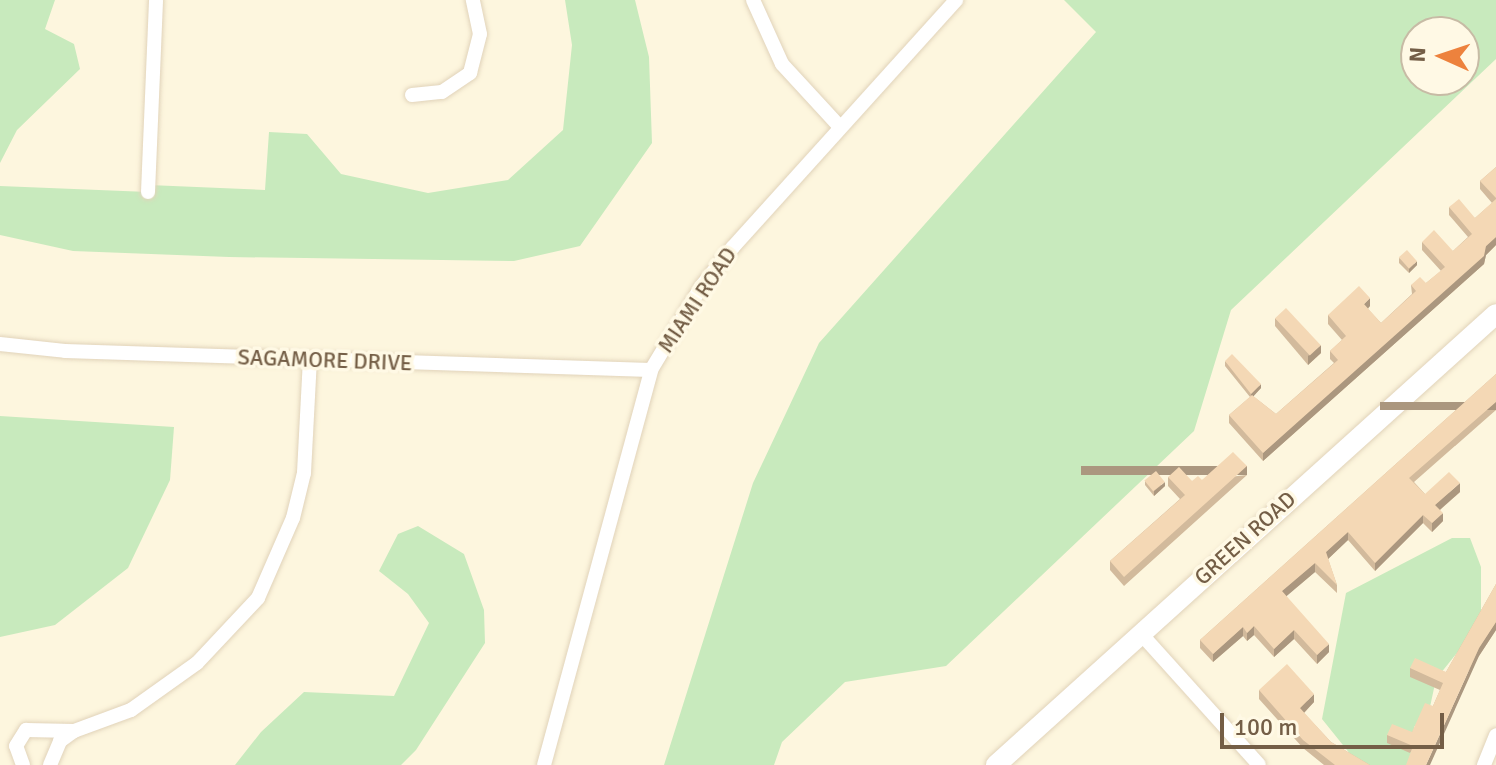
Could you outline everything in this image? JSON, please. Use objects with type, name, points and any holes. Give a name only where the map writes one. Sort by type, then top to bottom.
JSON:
[{"type":"main road","name":"GREEN ROAD","points":[[996,765],[1143,636],[1167,608],[1496,314]]},
{"type":"street","points":[[148,192],[156,0]]},
{"type":"street","points":[[412,95],[442,92],[470,73],[480,34],[473,0]]},
{"type":"street","points":[[753,0],[782,64],[840,127]]},
{"type":"street","name":"MIAMI ROAD","points":[[544,765],[651,370],[701,287],[956,0]]},
{"type":"street","name":"SAGAMORE DRIVE","points":[[0,344],[310,360],[651,370]]},
{"type":"street","points":[[50,765],[60,741],[74,731],[131,710],[197,663],[258,598],[293,518],[304,473],[310,360]]},
{"type":"street","points":[[1143,636],[1259,765]]},
{"type":"street","points":[[23,765],[16,746],[26,730],[74,731]]},
{"type":"street","points":[[1484,765],[1496,735]]},
{"type":"green space","points":[[0,0],[55,0],[45,29],[74,44],[80,69],[17,130],[0,163]]},
{"type":"green space","points":[[565,0],[635,0],[649,57],[652,143],[580,246],[514,261],[229,257],[73,251],[0,235],[0,186],[148,192],[149,185],[265,190],[269,132],[307,134],[341,174],[428,193],[508,180],[563,130],[572,45]]},
{"type":"green space","points":[[1064,0],[1496,0],[1496,59],[1480,74],[1480,16],[1400,16],[1400,96],[1457,96],[1231,310],[1194,431],[946,666],[845,682],[782,742],[774,765],[664,765],[753,483],[819,343],[1096,32]]},
{"type":"green space","points":[[0,416],[174,427],[170,480],[128,568],[55,625],[0,637]]},
{"type":"green space","points":[[418,526],[464,554],[484,610],[485,643],[416,750],[401,765],[235,765],[261,732],[304,692],[394,696],[429,623],[408,594],[379,571],[398,534]]},
{"type":"green space","points":[[1452,538],[1470,538],[1481,567],[1481,623],[1436,679],[1430,707],[1414,727],[1415,765],[1359,765],[1322,719],[1346,593]]},
{"type":"building","points":[[1496,167],[1496,198],[1480,181]]},
{"type":"building","points":[[1459,199],[1475,218],[1496,199],[1496,237],[1486,246],[1484,256],[1263,453],[1229,415],[1252,395],[1276,414],[1338,360],[1330,351],[1346,336],[1328,315],[1359,286],[1370,298],[1364,304],[1381,323],[1416,291],[1411,285],[1420,277],[1426,283],[1445,267],[1422,242],[1434,230],[1453,251],[1472,234],[1449,207]]},
{"type":"building","points":[[1407,250],[1417,261],[1409,269],[1399,257]]},
{"type":"building","points":[[1286,308],[1321,345],[1310,356],[1275,318]]},
{"type":"building","points":[[1232,354],[1261,384],[1251,394],[1225,361]]},
{"type":"building","points":[[1496,374],[1496,402],[1409,478],[1425,494],[1449,472],[1460,483],[1435,505],[1443,513],[1432,523],[1423,515],[1375,563],[1348,532],[1326,552],[1337,585],[1315,563],[1282,591],[1329,644],[1317,655],[1294,630],[1274,649],[1254,626],[1247,633],[1243,627],[1213,654],[1200,640]]},
{"type":"building","points":[[1233,452],[1247,466],[1124,577],[1110,561],[1185,495],[1168,477],[1179,467],[1192,481],[1198,476],[1202,480]]},
{"type":"building","points":[[1156,471],[1165,482],[1153,491],[1144,480]]},
{"type":"building","points":[[1496,584],[1496,622],[1479,648],[1426,765],[1406,765],[1413,746],[1387,735],[1392,724],[1412,732],[1425,703],[1433,706],[1443,683],[1410,668],[1415,658],[1446,672]]},
{"type":"building","points":[[1287,664],[1314,694],[1300,708],[1331,742],[1370,765],[1335,765],[1303,740],[1259,690]]}]
